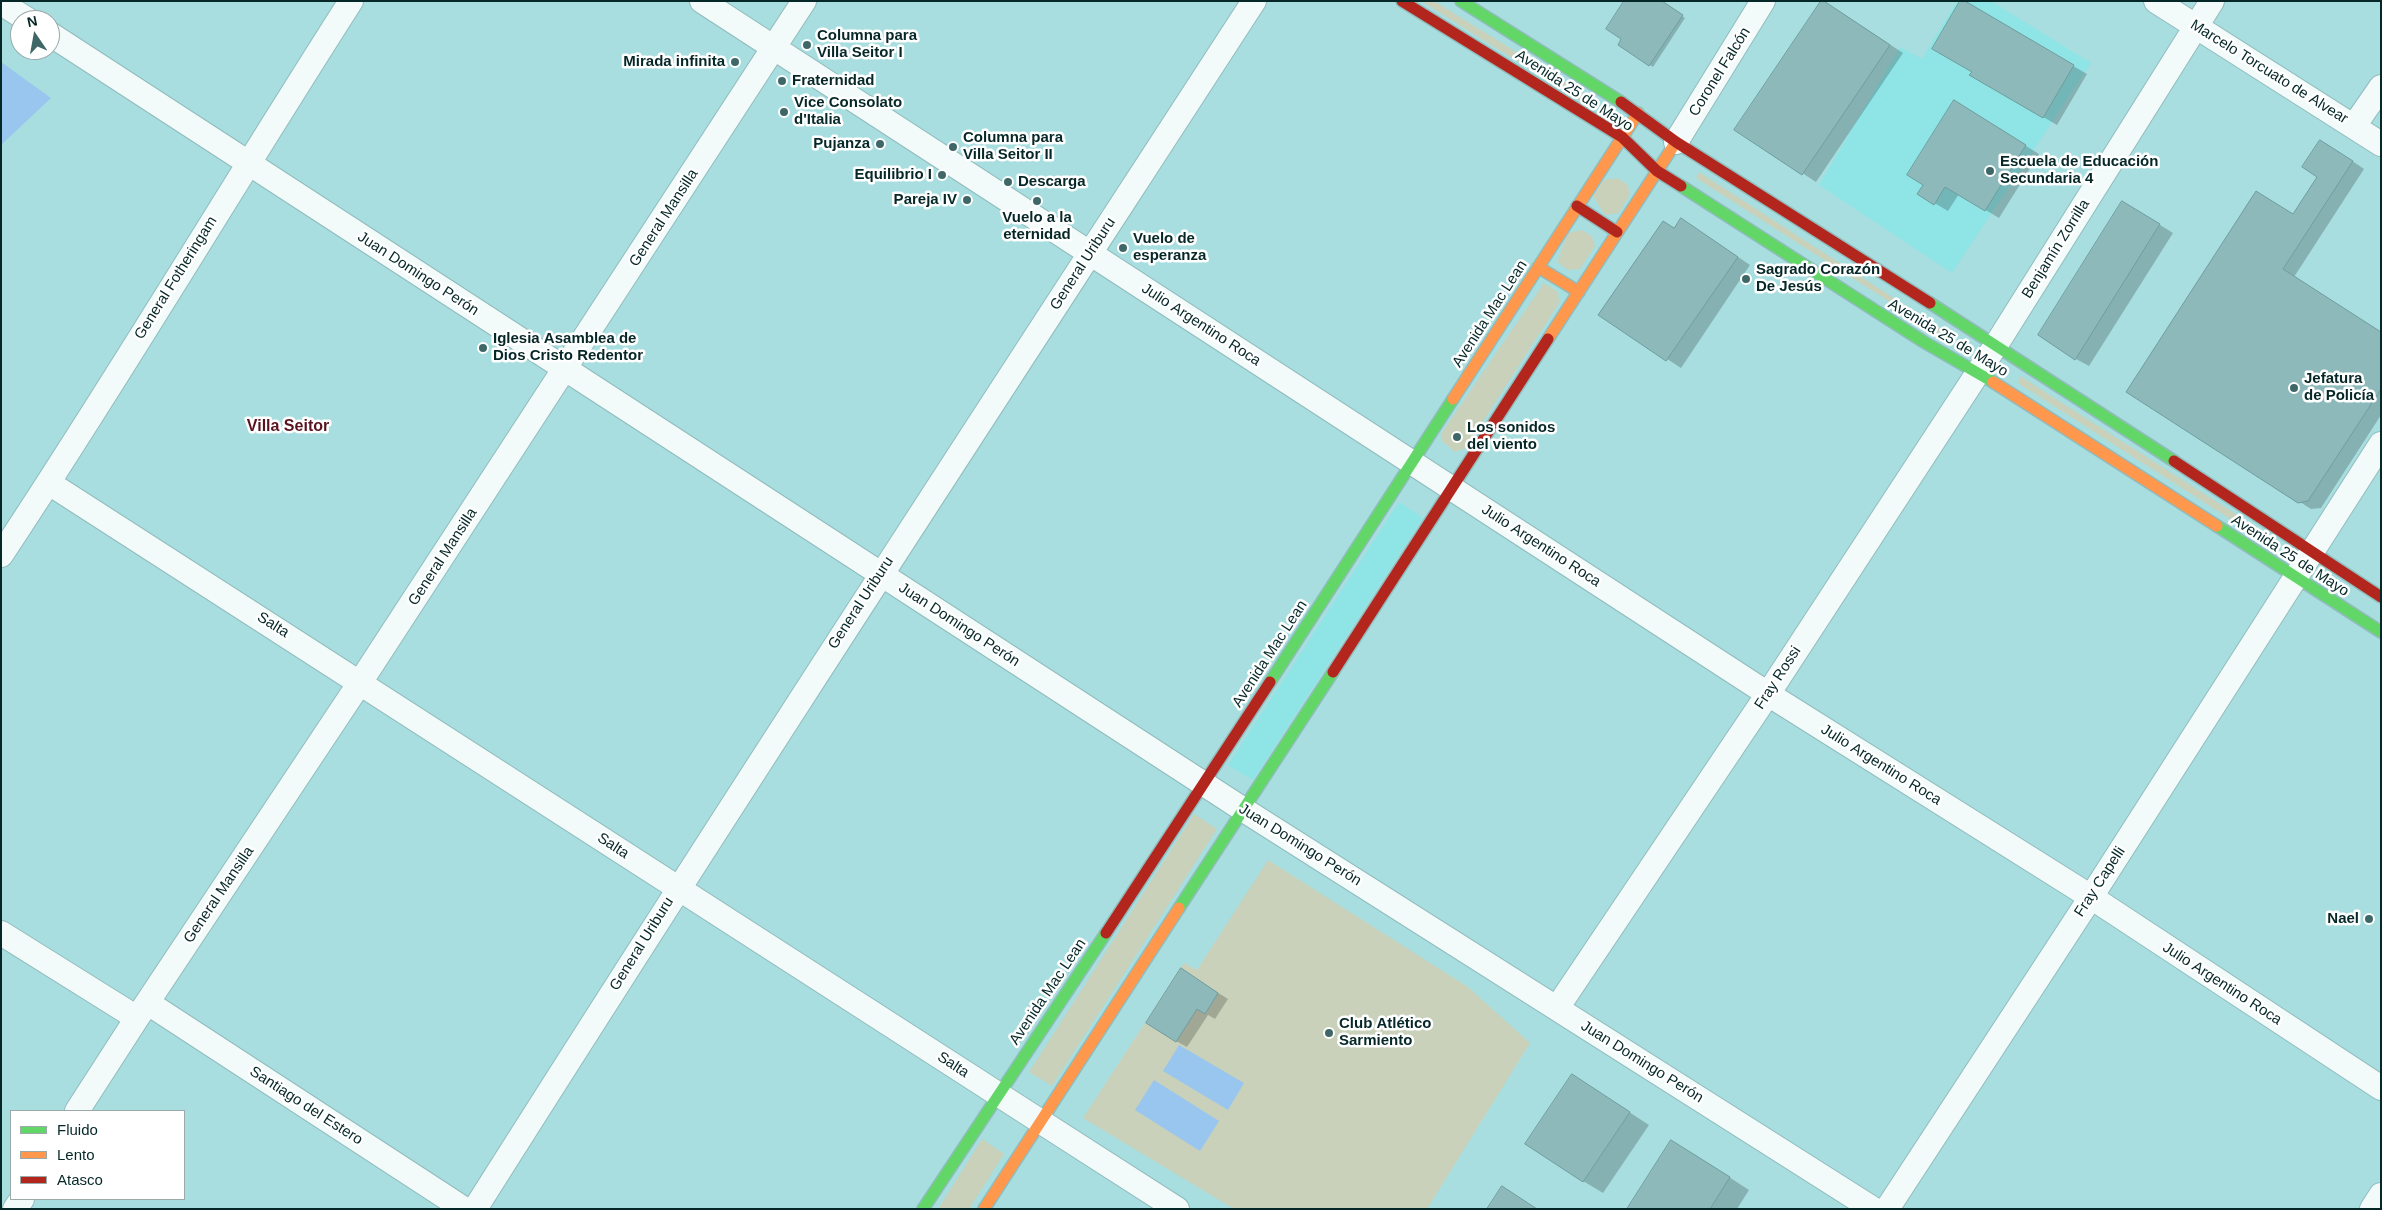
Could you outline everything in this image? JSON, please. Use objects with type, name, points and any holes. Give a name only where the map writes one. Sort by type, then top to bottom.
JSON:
[{"type":"main road","name":"Avenida 25 de Mayo","points":[[1402,1],[1622,137],[1658,171],[1924,342],[1978,372],[2381,632]]},
{"type":"main road","name":"Avenida 25 de Mayo","points":[[1461,1],[1638,112],[1676,142],[1996,345],[2311,553],[2381,597]]},
{"type":"main road","name":"Avenida Mac Lean","points":[[923,1209],[1204,784],[1638,112]]},
{"type":"main road","points":[[984,1209],[1676,142]]},
{"type":"main road","points":[[1577,206],[1617,232]]},
{"type":"main road","points":[[1538,267],[1579,292]]},
{"type":"street","name":"General Fotheringam","points":[[1,555],[49,483],[247,162],[351,1]]},
{"type":"street","name":"Julio Argentino Roca","points":[[702,1],[1768,694],[2091,897],[2381,1088]]},
{"type":"street","name":"General Mansilla","points":[[78,1110],[566,369],[804,1]]},
{"type":"street","name":"General Uriburu","points":[[475,1209],[880,574],[1254,1]]},
{"type":"street","name":"Coronel Falcón","points":[[1676,142],[1764,1]]},
{"type":"street","name":"Marcelo Torcuato de Alvear","points":[[2156,1],[2381,144]]},
{"type":"street","name":"Benjamín Zorrilla","points":[[1996,345],[2212,1]]},
{"type":"street","name":"Juan Domingo Perón","points":[[60,40],[1244,810],[1873,1209]]},
{"type":"street","points":[[2354,126],[2381,87]]},
{"type":"street","name":"Fray Rossi","points":[[1557,1008],[1768,694],[1996,345]]},
{"type":"street","name":"Fray Capelli","points":[[1887,1209],[2091,897],[2381,444]]},
{"type":"street","name":"Salta","points":[[49,483],[361,681],[678,888],[1177,1209]]},
{"type":"street","name":"Santiago del Estero","points":[[1,933],[142,1010],[464,1209]]},
{"type":"street","points":[[2372,1209],[2381,1195]]},
{"type":"shaded area","points":[[1957,1],[1991,1],[2091,63],[1952,273],[1819,185],[1900,47],[1922,59]]},
{"type":"shaded area","points":[[1,62],[51,98],[1,145]]},
{"type":"shaded area","points":[[1399,502],[1423,518],[1253,780],[1228,765]]},
{"type":"shaded area","points":[[1179,1045],[1244,1083],[1228,1110],[1163,1071]]},
{"type":"shaded area","points":[[1154,1080],[1219,1121],[1200,1151],[1135,1110]]},
{"type":"green space","points":[[1421,1],[1434,1],[1594,100],[1590,107]]},
{"type":"green space","points":[[1699,172],[1948,333],[1946,338],[1696,178]]},
{"type":"green space","points":[[1617,178],[1627,184],[1630,194],[1619,213],[1605,215],[1593,196],[1603,180]]},
{"type":"green space","points":[[1581,230],[1592,236],[1595,246],[1580,269],[1568,270],[1557,262],[1568,233]]},
{"type":"green space","points":[[1544,283],[1558,292],[1559,303],[1466,448],[1455,452],[1442,441],[1441,434]]},
{"type":"green space","points":[[2020,376],[2270,536],[2266,542],[2018,383]]},
{"type":"green space","points":[[1194,814],[1217,829],[1052,1086],[1029,1072]]},
{"type":"green space","name":"Club Atlético Sarmiento","points":[[1268,860],[1468,987],[1530,1043],[1427,1209],[1234,1209],[1083,1118],[1184,963],[1197,970]]},
{"type":"green space","points":[[982,1139],[1004,1154],[969,1209],[938,1209]]},
{"type":"building","points":[[1624,1],[1662,1],[1683,15],[1649,66],[1618,45],[1621,39],[1606,29]]},
{"type":"building","points":[[1821,1],[1824,1],[1890,45],[1802,175],[1734,130]]},
{"type":"building","points":[[1960,1],[1965,1],[2074,65],[2043,118],[1969,75],[1972,72],[1932,49]]},
{"type":"building","points":[[1954,100],[2026,145],[1985,211],[1945,187],[1934,205],[1917,194],[1923,185],[1907,175]]},
{"type":"building","points":[[2320,140],[2353,161],[2283,269],[2381,332],[2381,389],[2308,501],[2298,503],[2126,392],[2256,191],[2293,214],[2317,177],[2302,167]]},
{"type":"building","points":[[2122,201],[2160,224],[2075,360],[2038,335]]},
{"type":"building","points":[[1681,218],[1738,257],[1666,361],[1598,315],[1663,221],[1674,228]]},
{"type":"building","points":[[1181,968],[1218,993],[1205,1014],[1197,1009],[1176,1042],[1146,1023]]},
{"type":"building","points":[[1572,1074],[1630,1112],[1583,1182],[1525,1144]]},
{"type":"building","points":[[1671,1140],[1730,1177],[1710,1209],[1627,1209]]},
{"type":"building","points":[[1502,1186],[1537,1209],[1487,1209]]},
{"type":"traffic: fast","points":[[1461,1],[1621,102]]},
{"type":"traffic: fast","points":[[1681,186],[1924,342],[1993,382]]},
{"type":"traffic: fast","points":[[1930,303],[2174,461]]},
{"type":"traffic: fast","points":[[1270,682],[1453,399]]},
{"type":"traffic: fast","points":[[2217,526],[2381,632]]},
{"type":"traffic: fast","points":[[1179,908],[1333,672]]},
{"type":"traffic: fast","points":[[923,1209],[1106,933]]},
{"type":"traffic: slow","points":[[1453,399],[1638,113]]},
{"type":"traffic: slow","points":[[1548,339],[1676,142]]},
{"type":"traffic: slow","points":[[1538,267],[1579,292]]},
{"type":"traffic: slow","points":[[1993,382],[2217,526]]},
{"type":"traffic: slow","points":[[984,1209],[1179,908]]},
{"type":"traffic: jam","points":[[1402,1],[1622,137],[1657,171],[1681,186]]},
{"type":"traffic: jam","points":[[1621,102],[1676,142],[1930,303]]},
{"type":"traffic: jam","points":[[1577,206],[1617,232]]},
{"type":"traffic: jam","points":[[1333,672],[1548,339]]},
{"type":"traffic: jam","points":[[2174,461],[2381,597]]},
{"type":"traffic: jam","points":[[1106,933],[1270,682]]},
{"type":"place","name":"Columna para Villa Seitor I","points":[[807,45]]},
{"type":"place","name":"Mirada infinita","points":[[735,62]]},
{"type":"place","name":"Fraternidad","points":[[782,81]]},
{"type":"place","name":"Vice Consolato d'Italia","points":[[784,112]]},
{"type":"place","name":"Pujanza","points":[[880,144]]},
{"type":"place","name":"Columna para Villa Seitor II","points":[[953,147]]},
{"type":"place","name":"Escuela de Educación Secundaria 4","points":[[1990,171]]},
{"type":"place","name":"Equilibrio I","points":[[942,175]]},
{"type":"place","name":"Descarga","points":[[1008,182]]},
{"type":"place","name":"Pareja IV","points":[[967,200]]},
{"type":"place","name":"Vuelo a la eternidad","points":[[1037,201]]},
{"type":"place","name":"Vuelo de esperanza","points":[[1123,248]]},
{"type":"place","name":"Sagrado Corazón De Jesús","points":[[1746,279]]},
{"type":"place","name":"Iglesia Asamblea de Dios Cristo Redentor","points":[[483,348]]},
{"type":"place","name":"Jefatura de Policía","points":[[2294,388]]},
{"type":"place","name":"Los sonidos del viento","points":[[1457,437]]},
{"type":"place","name":"Nael","points":[[2369,919]]},
{"type":"place","name":"Club Atlético Sarmiento","points":[[1329,1033]]},
{"type":"district","name":"Villa Seitor","points":[[288,427]]}]
